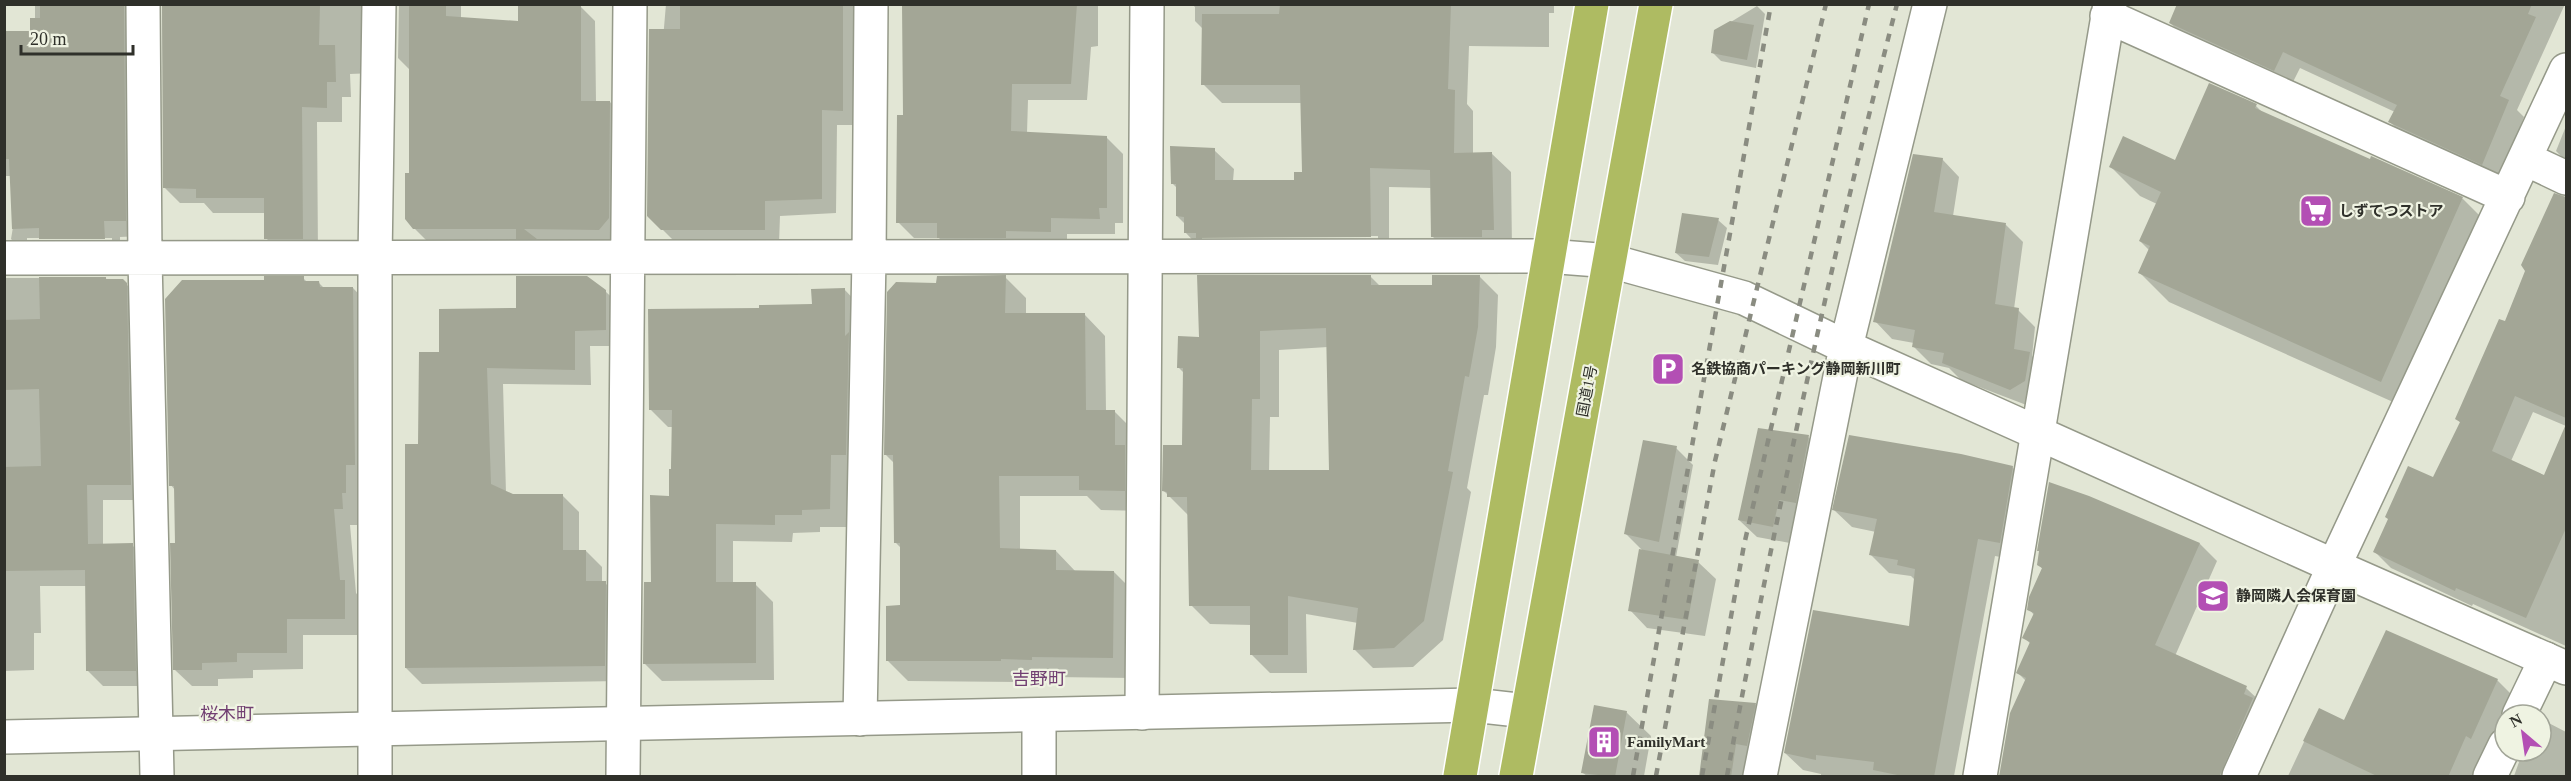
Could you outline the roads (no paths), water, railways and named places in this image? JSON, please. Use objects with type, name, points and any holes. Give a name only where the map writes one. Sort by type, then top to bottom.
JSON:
[{"type":"highway","points":[[1460,777],[1547,256],[1592,4]]},
{"type":"highway","name":"国道1号","points":[[1516,777],[1656,4]]},
{"type":"street","points":[[143,4],[145,259],[158,734],[157,777]]},
{"type":"street","points":[[375,777],[375,259],[379,4]]},
{"type":"street","points":[[623,777],[630,4]]},
{"type":"street","points":[[860,719],[870,258],[871,4]]},
{"type":"street","points":[[1142,713],[1147,4]]},
{"type":"street","points":[[1760,777],[1846,347],[1930,4]]},
{"type":"street","points":[[1980,777],[2109,10],[2508,197]]},
{"type":"street","points":[[2239,777],[2334,566],[2566,70]]},
{"type":"street","points":[[2526,159],[2566,178]]},
{"type":"street","points":[[4,258],[1547,256],[1611,261],[1744,298],[1846,347],[2556,663],[2528,703]]},
{"type":"street","points":[[4,737],[1473,705],[1527,711]]},
{"type":"street","points":[[1039,716],[1039,777]]},
{"type":"street","points":[[2490,777],[2497,763]]},
{"type":"railway","points":[[1633,776],[1771,4]]},
{"type":"railway","points":[[1656,776],[1715,461],[1826,4]]},
{"type":"railway","points":[[1702,776],[1744,545],[1869,4]]},
{"type":"railway","points":[[1727,776],[1805,389],[1849,196],[1897,4]]},
{"type":"place","name":"しずてつストア","points":[[2316,211]]},
{"type":"place","name":"名鉄協商パーキング静岡新川町","points":[[1668,369]]},
{"type":"place","name":"静岡隣人会保育園","points":[[2213,596]]},
{"type":"place","name":"FamilyMart","points":[[1604,742]]},
{"type":"district","name":"吉野町","points":[[1039,679]]},
{"type":"district","name":"桜木町","points":[[227,714]]}]
